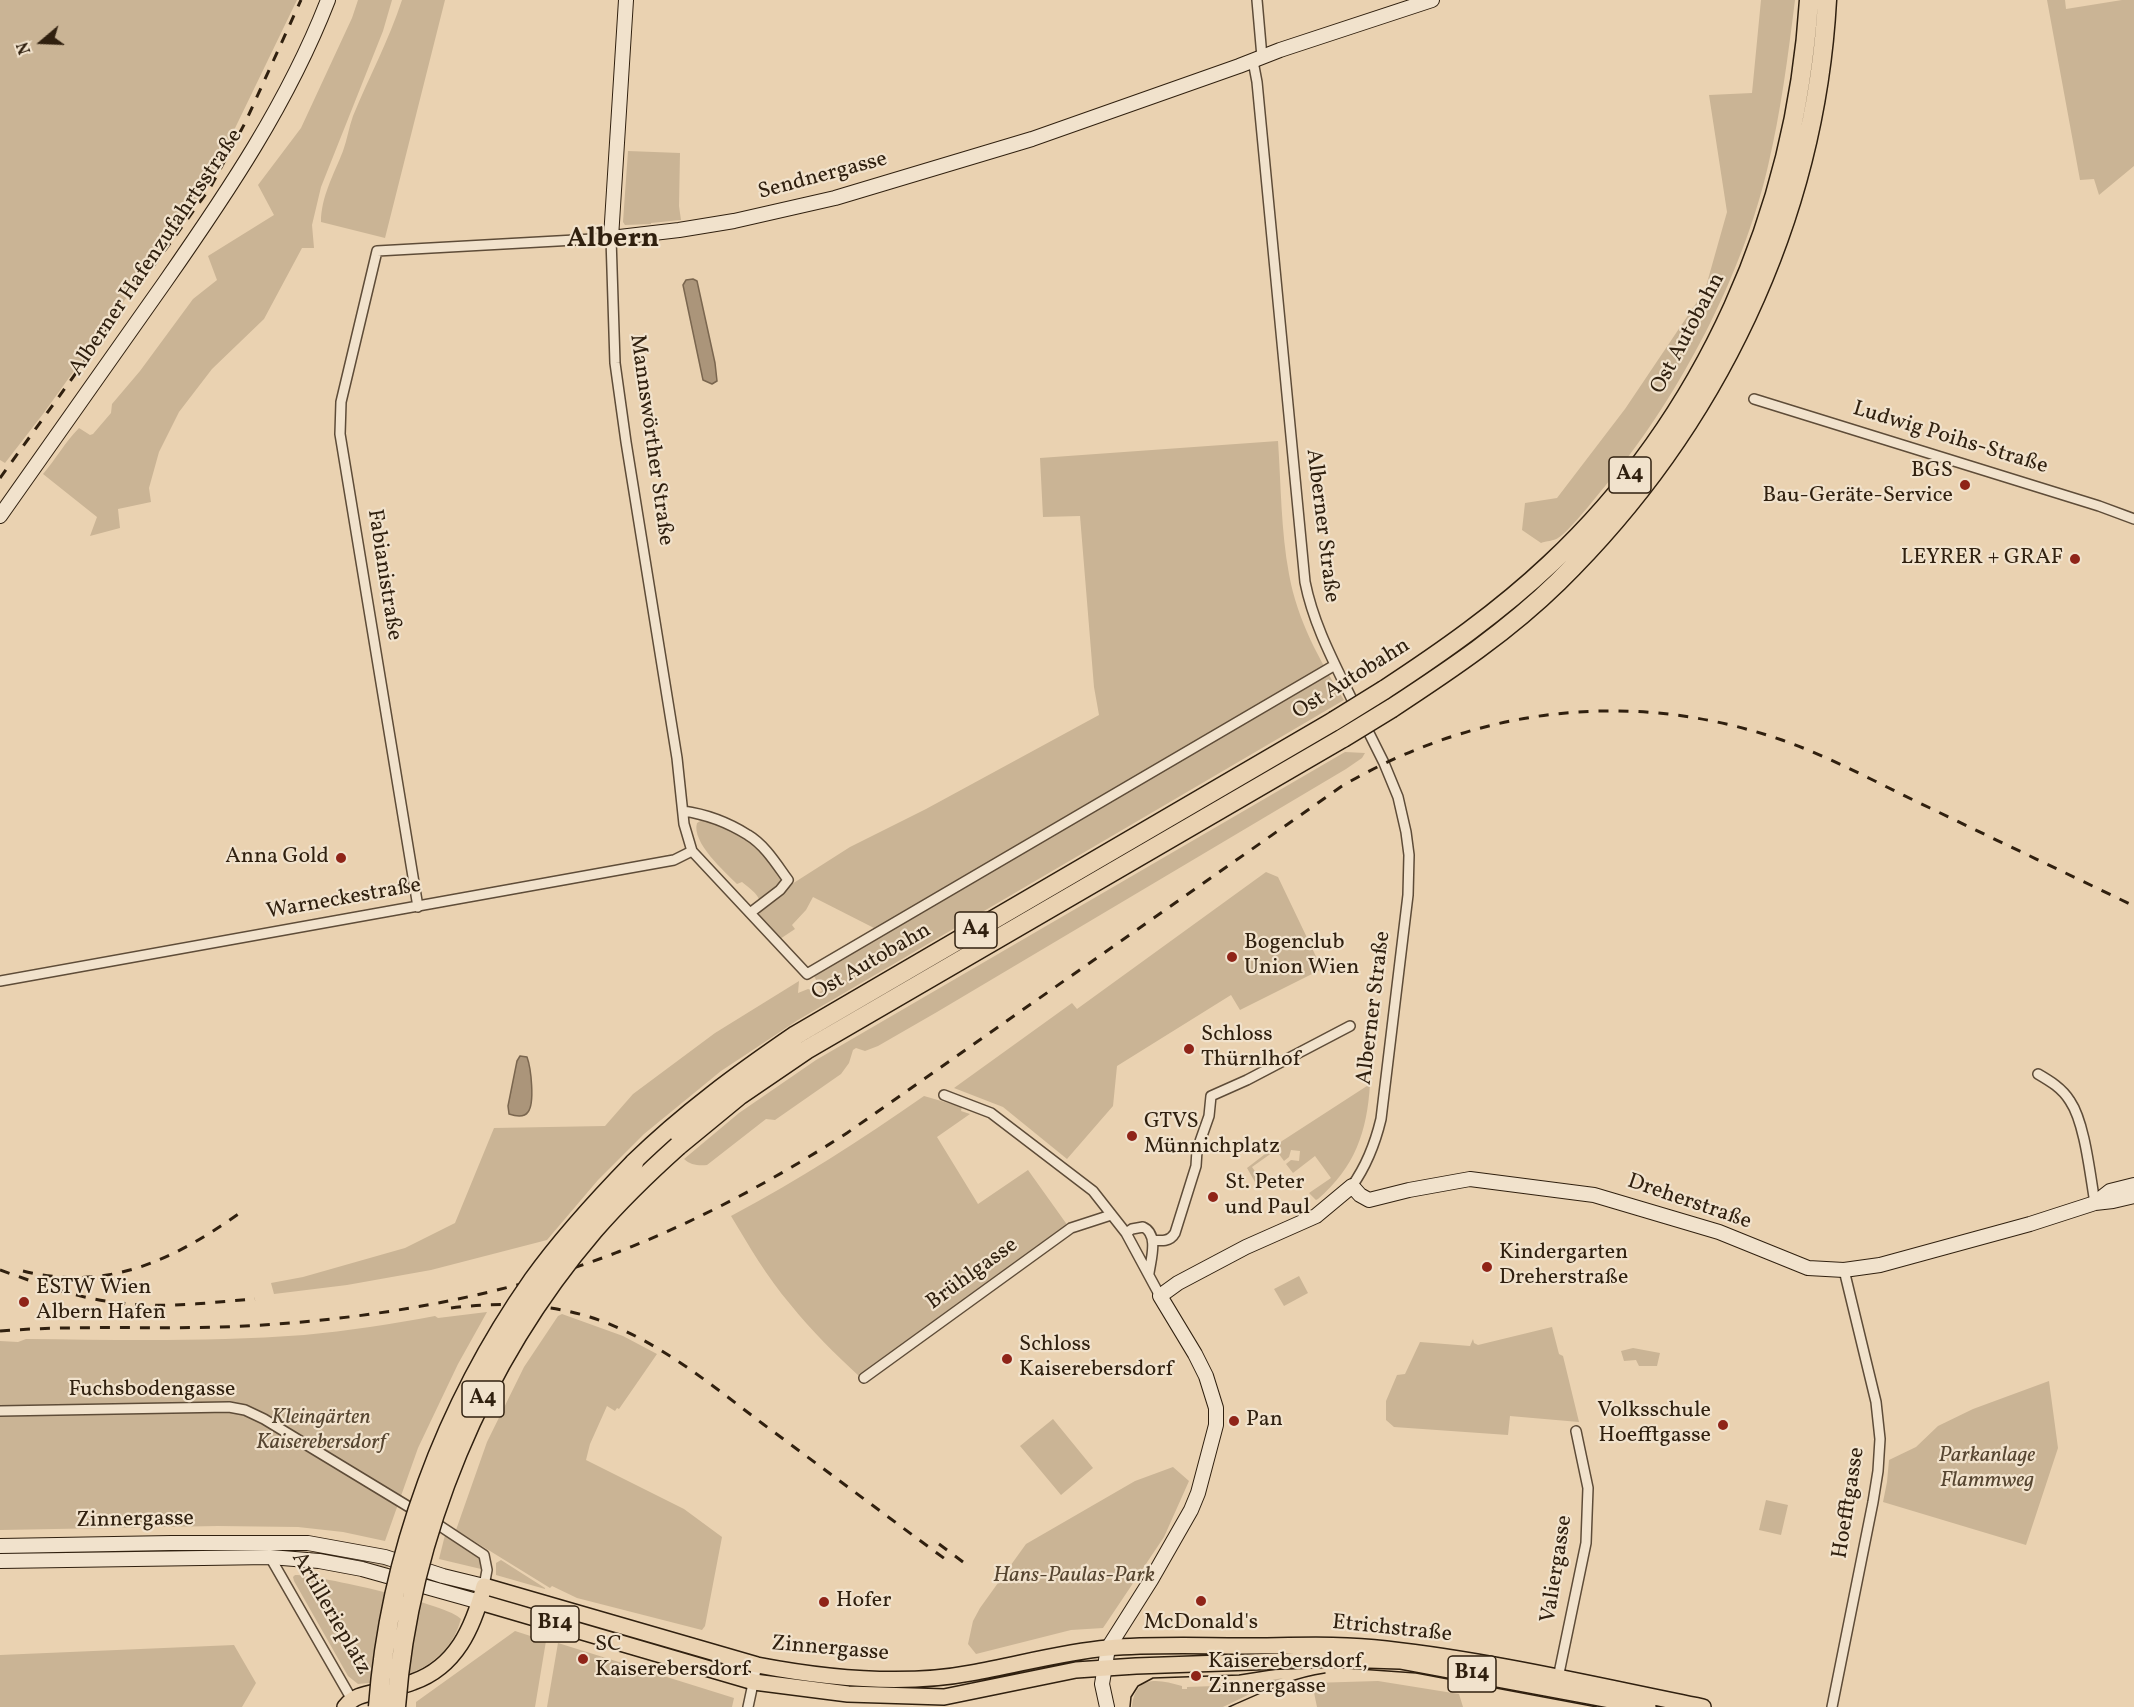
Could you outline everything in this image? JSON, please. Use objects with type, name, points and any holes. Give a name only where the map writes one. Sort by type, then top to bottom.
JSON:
[{"type":"highway","name":"Ost Autobahn","points":[[378,1707],[391,1617],[408,1541],[459,1406],[495,1339],[534,1279],[581,1219],[665,1132],[729,1081],[796,1035],[1334,721],[1442,652],[1494,614],[1550,564],[1621,488],[1674,414],[1720,334],[1750,270],[1781,176],[1798,99],[1809,0]]},
{"type":"highway","name":"Ost Autobahn","points":[[396,1707],[408,1621],[426,1547],[448,1479],[476,1414],[509,1350],[548,1290],[594,1230],[644,1177],[740,1095],[806,1050],[1343,738],[1462,661],[1505,629],[1556,584],[1618,518],[1683,432],[1736,342],[1768,270],[1798,180],[1811,128],[1823,47],[1827,0]]},
{"type":"main road","name":"Zinnergasse","points":[[484,1586],[757,1665],[789,1672],[849,1678],[923,1679],[971,1673],[1026,1661],[1108,1648]]},
{"type":"main road","name":"Artillerieplatz","points":[[348,1703],[414,1682],[438,1668],[459,1650],[480,1602],[484,1586]]},
{"type":"main road","name":"Zinnergasse","points":[[480,1602],[754,1682],[848,1694],[944,1696],[1064,1672],[1104,1669]]},
{"type":"main road","name":"Etrichstraße","points":[[1108,1648],[1319,1646],[1383,1648],[1558,1678],[1702,1707]]},
{"type":"main road","name":"Etrichstraße","points":[[1104,1669],[1295,1659],[1400,1661],[1648,1707]]},
{"type":"street","name":"Alberner Hafenzufahrtsstraße","points":[[0,516],[93,387],[229,189],[281,102],[328,0]]},
{"type":"street","name":"Mannswörther Straße","points":[[626,0],[611,238],[615,363],[677,758],[683,811],[692,850],[807,974],[1335,665]]},
{"type":"street","name":"Alberner Straße","points":[[1257,0],[1258,94],[1302,567],[1314,619],[1392,779],[1402,813],[1409,865],[1407,903],[1381,1119],[1373,1149],[1352,1186]]},
{"type":"street","name":"Sendnergasse","points":[[377,250],[611,238],[734,221],[835,198],[1032,139],[1432,0]]},
{"type":"street","name":"Fabianistraße","points":[[377,250],[341,402],[340,435],[418,907]]},
{"type":"street","name":"Ludwig Poihs-Straße","points":[[1754,399],[2099,506],[2134,519]]},
{"type":"street","points":[[683,811],[699,813],[749,836],[767,852],[788,880],[780,890],[750,913]]},
{"type":"street","name":"Warneckestraße","points":[[0,981],[674,860],[692,850]]},
{"type":"street","points":[[1153,1240],[1166,1240],[1175,1233],[1196,1166],[1197,1150],[1209,1116],[1211,1096],[1247,1080],[1350,1026]]},
{"type":"street","points":[[2037,1074],[2052,1082],[2072,1102],[2080,1126],[2095,1203]]},
{"type":"street","points":[[944,1095],[991,1113],[1094,1191],[1126,1233],[1195,1354],[1206,1376],[1216,1408],[1216,1425],[1198,1493],[1191,1510],[1151,1580],[1108,1648],[1103,1695],[1107,1707]]},
{"type":"street","name":"Dreherstraße","points":[[1352,1186],[1359,1195],[1369,1200],[1470,1179],[1594,1195],[1719,1232],[1808,1268],[1844,1270],[1880,1264],[2030,1224],[2095,1203],[2134,1196]]},
{"type":"street","name":"Dreherstraße","points":[[2095,1203],[2110,1191],[2134,1185]]},
{"type":"street","points":[[1160,1296],[1178,1283],[1238,1251],[1316,1216],[1352,1186]]},
{"type":"street","name":"Brühlgasse","points":[[864,1378],[1071,1228],[1111,1215]]},
{"type":"street","points":[[1126,1233],[1132,1229],[1143,1227],[1147,1229],[1153,1240],[1149,1273]]},
{"type":"street","name":"Hoefftgasse","points":[[1833,1707],[1873,1502],[1880,1439],[1876,1402],[1844,1270]]},
{"type":"street","name":"Fuchsbodengasse","points":[[0,1411],[230,1407],[244,1410],[264,1419],[379,1487],[482,1553],[486,1562],[484,1586]]},
{"type":"street","name":"Valiergasse","points":[[1558,1678],[1586,1543],[1588,1488],[1576,1431]]},
{"type":"street","name":"Artillerieplatz","points":[[270,1550],[308,1543],[385,1557],[443,1576],[484,1586]]},
{"type":"street","name":"Zinnergasse","points":[[0,1546],[270,1550]]},
{"type":"street","name":"Artillerieplatz","points":[[270,1550],[362,1569],[480,1602]]},
{"type":"street","name":"Artillerieplatz","points":[[270,1550],[348,1703]]},
{"type":"street","name":"Zinnergasse","points":[[0,1561],[270,1550]]},
{"type":"street","points":[[748,1707],[757,1665]]},
{"type":"green space","points":[[0,0],[297,0],[208,184],[43,414],[5,463],[0,460]]},
{"type":"green space","points":[[358,0],[392,0],[383,31],[321,187],[312,225],[314,248],[302,248],[264,319],[212,369],[179,412],[159,452],[149,488],[151,502],[118,509],[120,528],[90,536],[97,517],[43,474],[79,428],[90,435],[93,434],[111,413],[112,404],[140,371],[193,299],[217,280],[208,256],[274,215],[258,185],[301,128],[352,18]]},
{"type":"green space","points":[[402,0],[445,0],[385,238],[321,222],[326,195],[343,151],[353,116]]},
{"type":"green space","points":[[1761,0],[1795,0],[1773,145],[1757,207],[1743,249],[1706,332],[1661,410],[1636,447],[1569,528],[1556,539],[1541,543],[1522,530],[1525,503],[1557,498],[1625,409],[1705,290],[1727,212],[1709,95],[1752,93]]},
{"type":"green space","points":[[2047,0],[2065,0],[2066,9],[2134,0],[2134,166],[2099,195],[2094,179],[2080,180]]},
{"type":"green space","points":[[628,151],[680,153],[681,220],[625,225],[623,222]]},
{"type":"green space","points":[[1278,441],[1284,541],[1293,591],[1310,640],[1344,700],[798,1020],[721,1071],[644,1134],[598,1180],[547,1240],[431,1270],[347,1285],[274,1294],[271,1283],[303,1277],[405,1248],[455,1223],[494,1128],[605,1126],[633,1094],[715,1033],[799,981],[798,993],[808,989],[822,991],[813,974],[874,928],[813,897],[806,910],[792,925],[795,929],[780,939],[759,915],[760,904],[757,896],[742,882],[737,884],[704,847],[699,839],[697,823],[702,820],[712,823],[746,839],[768,858],[766,860],[781,877],[792,884],[850,847],[926,809],[1099,715],[1094,687],[1080,516],[1043,517],[1040,458]]},
{"type":"green space","points":[[1345,752],[1365,753],[1362,758],[1346,769],[937,1012],[878,1046],[865,1051],[856,1048],[841,1074],[775,1120],[766,1119],[707,1165],[695,1165],[684,1159],[739,1113],[816,1060]]},
{"type":"green space","name":"Bogenclub Union Wien","points":[[1266,872],[1278,877],[1322,969],[1240,1010],[1231,995],[1117,1066],[1113,1106],[1067,1159],[1003,1107],[954,1088],[1072,1003],[1077,1009]]},
{"type":"green space","points":[[1370,1084],[1366,1118],[1357,1147],[1341,1174],[1318,1199],[1316,1200],[1309,1193],[1331,1178],[1315,1156],[1293,1173],[1286,1164],[1291,1160],[1299,1161],[1300,1151],[1291,1150],[1289,1157],[1284,1161],[1276,1150],[1252,1167],[1261,1180],[1255,1182],[1247,1168],[1282,1141]]},
{"type":"green space","points":[[924,1096],[962,1107],[961,1111],[970,1114],[937,1137],[978,1204],[1028,1170],[1068,1226],[860,1377],[798,1314],[759,1261],[731,1216],[829,1159]]},
{"type":"green space","points":[[1299,1276],[1308,1293],[1284,1306],[1274,1289]]},
{"type":"green space","name":"Kleingärten Kaiserebersdorf","points":[[487,1312],[458,1364],[418,1448],[385,1541],[343,1532],[298,1527],[218,1526],[0,1530],[0,1341],[235,1339],[304,1335],[435,1316],[438,1318]]},
{"type":"green space","points":[[562,1314],[623,1336],[657,1354],[619,1409],[615,1411],[607,1406],[590,1444],[586,1460],[684,1509],[722,1537],[705,1626],[702,1630],[577,1598],[552,1586],[550,1588],[456,1530],[487,1442],[524,1367],[558,1316]]},
{"type":"green space","points":[[1552,1327],[1559,1354],[1563,1356],[1579,1422],[1510,1416],[1508,1435],[1394,1427],[1386,1420],[1386,1401],[1397,1375],[1405,1374],[1420,1342],[1470,1346],[1473,1339],[1478,1345]]},
{"type":"green space","points":[[1633,1348],[1660,1353],[1657,1366],[1639,1366],[1636,1360],[1624,1361],[1621,1351]]},
{"type":"green space","name":"Parkanlage Flammweg","points":[[2049,1381],[2058,1448],[2026,1545],[1883,1502],[1889,1460],[1916,1447],[1938,1426],[1973,1409]]},
{"type":"green space","points":[[1053,1419],[1093,1468],[1061,1495],[1020,1446]]},
{"type":"green space","name":"Hans-Paulas-Park","points":[[1173,1467],[1189,1481],[1164,1537],[1103,1628],[1071,1630],[976,1654],[968,1644],[973,1621],[1026,1544],[1135,1481]]},
{"type":"green space","points":[[1766,1500],[1788,1505],[1781,1535],[1759,1530]]},
{"type":"green space","points":[[445,1535],[474,1552],[481,1563],[481,1569],[439,1559]]},
{"type":"green space","points":[[246,1547],[316,1550],[389,1565],[387,1570],[350,1561],[0,1556],[0,1552]]},
{"type":"green space","points":[[501,1560],[545,1589],[496,1575],[496,1563]]},
{"type":"green space","points":[[295,1575],[355,1585],[410,1599],[452,1613],[461,1619],[446,1649],[434,1660],[406,1675],[358,1684],[348,1676],[294,1581]]},
{"type":"green space","points":[[515,1631],[546,1641],[535,1707],[416,1707],[416,1702]]},
{"type":"green space","name":"SC Kaiserebersdorf","points":[[558,1643],[734,1698],[732,1707],[547,1707]]},
{"type":"green space","points":[[234,1645],[256,1683],[242,1707],[0,1707],[0,1655]]},
{"type":"green space","points":[[1283,1678],[1223,1707],[1132,1707],[1138,1689],[1150,1682],[1165,1682],[1187,1689],[1187,1687],[1242,1685]]},
{"type":"green space","points":[[1378,1681],[1459,1694],[1463,1707],[1317,1707],[1312,1683]]},
{"type":"shaded area","points":[[686,280],[697,281],[715,363],[717,381],[712,384],[703,380],[683,285]]},
{"type":"shaded area","points":[[520,1056],[527,1057],[532,1094],[528,1112],[519,1116],[509,1114],[508,1106]]},
{"type":"tram line","points":[[1130,1707],[1131,1697],[1138,1686],[1153,1678],[1239,1675],[1302,1665],[1416,1673],[1597,1707]]},
{"type":"tram line","points":[[1229,1707],[1288,1682],[1325,1673]]},
{"type":"railway","points":[[0,478],[210,188],[245,123],[301,0]]},
{"type":"railway","points":[[0,1331],[66,1328],[230,1327],[308,1321],[398,1310],[532,1281],[648,1240],[735,1198],[847,1133],[1342,786],[1394,759],[1447,738],[1501,723],[1556,714],[1612,711],[1669,714],[1725,724],[1782,740],[1838,763],[2134,906]]},
{"type":"railway","points":[[23,1271],[54,1276],[84,1277],[112,1274],[139,1267],[191,1244],[241,1212]]},
{"type":"railway","points":[[0,1270],[74,1294],[138,1305],[255,1299]]},
{"type":"railway","points":[[451,1308],[486,1305],[538,1306],[590,1317],[637,1337],[702,1378],[945,1559]]},
{"type":"railway","points":[[939,1544],[963,1562]]},
{"type":"place","name":"BGS Bau-Geräte-Service","points":[[1965,485]]},
{"type":"place","name":"LEYRER + GRAF","points":[[2075,559]]},
{"type":"place","name":"Anna Gold","points":[[341,858]]},
{"type":"place","name":"Bogenclub Union Wien","points":[[1232,957]]},
{"type":"place","name":"Schloss Thürnlhof","points":[[1189,1049]]},
{"type":"place","name":"GTVS Münnichplatz","points":[[1132,1136]]},
{"type":"place","name":"St. Peter und Paul","points":[[1213,1197]]},
{"type":"place","name":"Kindergarten Dreherstraße","points":[[1487,1267]]},
{"type":"place","name":"ESTW Wien Albern Hafen","points":[[24,1302]]},
{"type":"place","name":"Schloss Kaiserebersdorf","points":[[1007,1359]]},
{"type":"place","name":"Pan","points":[[1234,1421]]},
{"type":"place","name":"Volksschule Hoefftgasse","points":[[1723,1425]]},
{"type":"place","name":"McDonald's","points":[[1201,1601]]},
{"type":"place","name":"Hofer","points":[[824,1602]]},
{"type":"place","name":"SC Kaiserebersdorf","points":[[583,1659]]},
{"type":"place","name":"Kaiserebersdorf, Zinnergasse","points":[[1196,1676]]},
{"type":"district","name":"Albern","points":[[613,241]]}]
